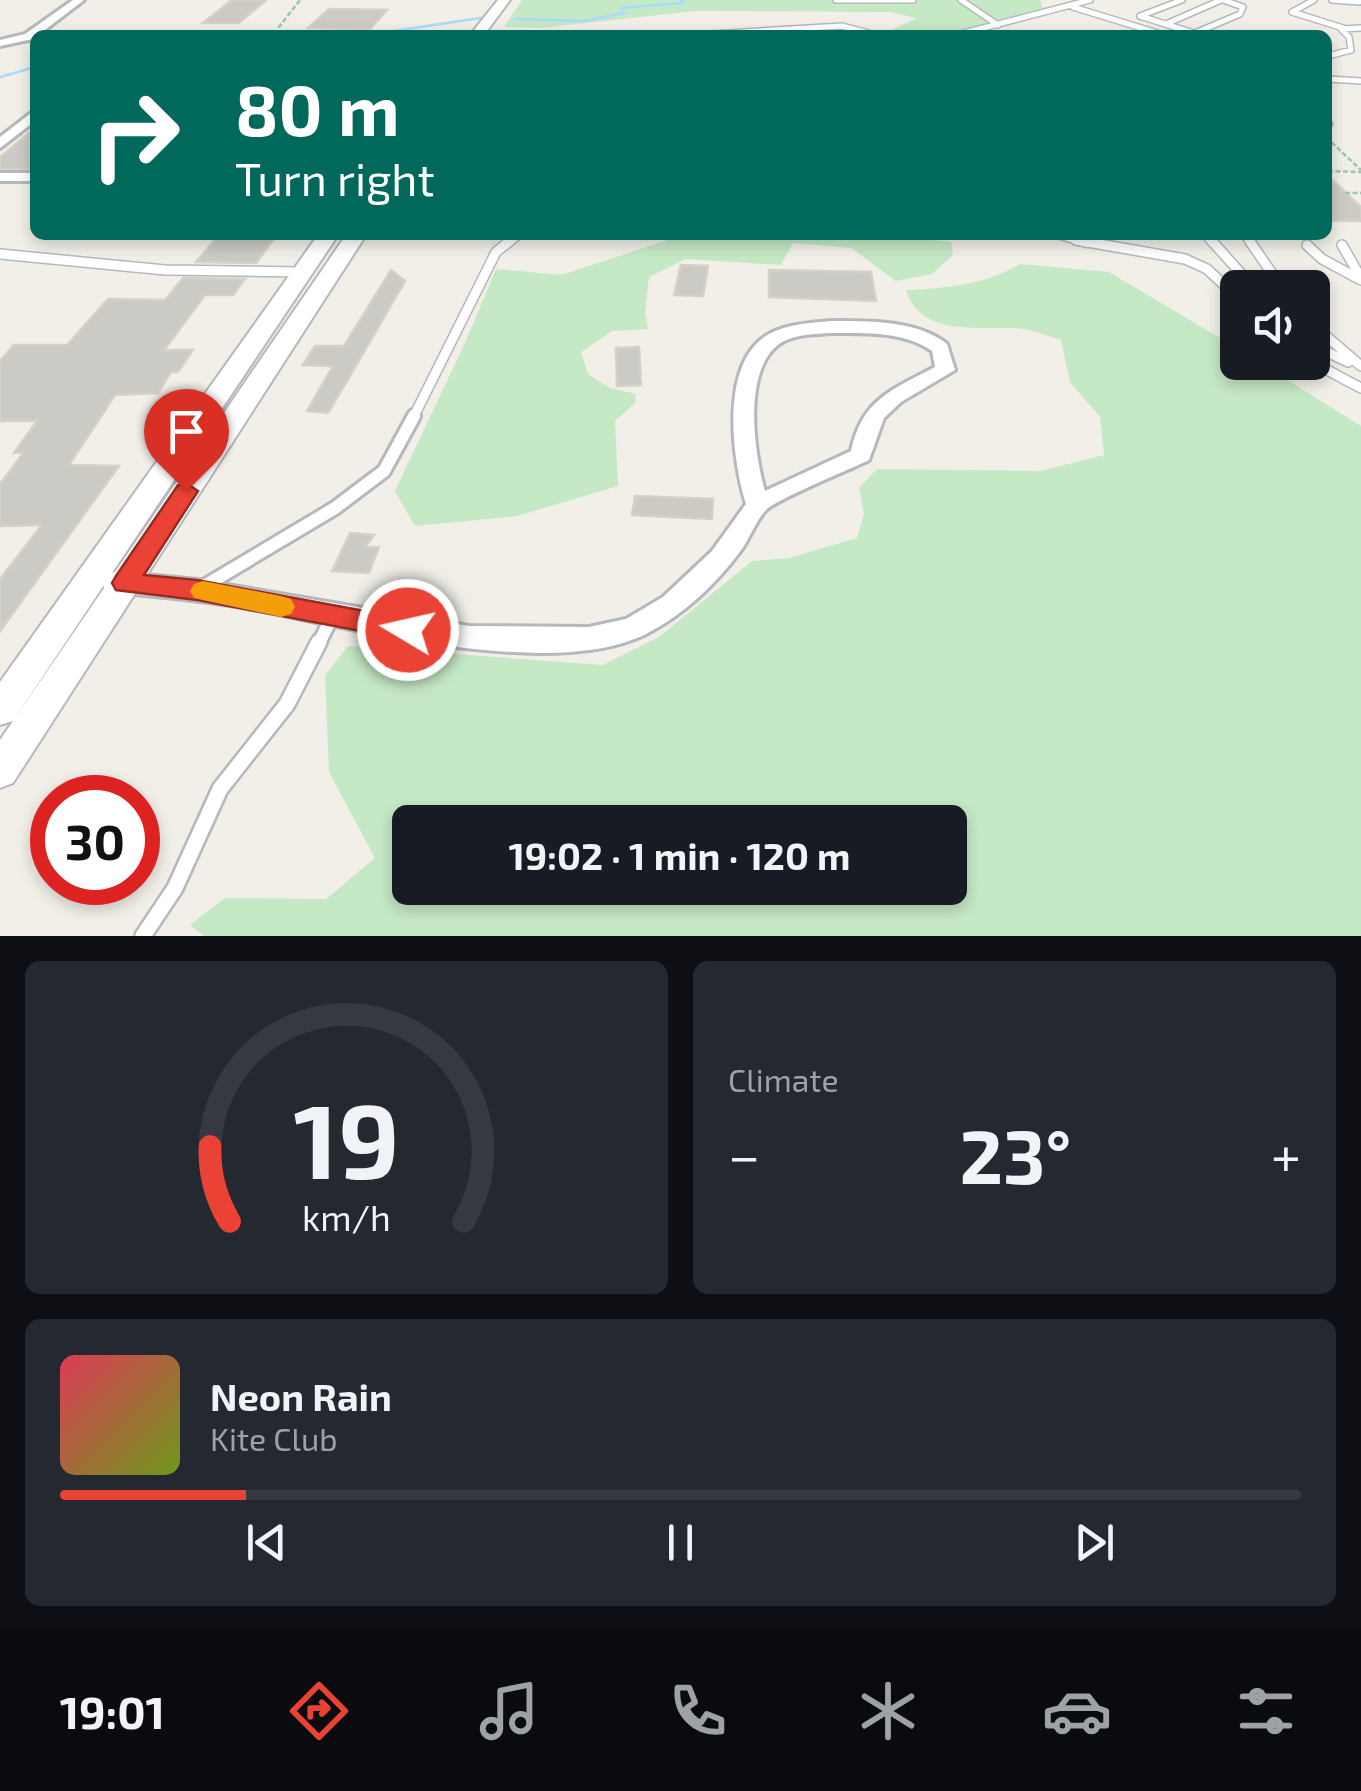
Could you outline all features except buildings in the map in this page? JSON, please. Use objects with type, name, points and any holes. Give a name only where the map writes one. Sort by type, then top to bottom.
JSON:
[{"type":"street","points":[[38,30],[78,0]]},
{"type":"street","points":[[500,13],[518,0]]},
{"type":"street","points":[[0,43],[30,36]]},
{"type":"street","points":[[0,144],[30,118]]},
{"type":"street","points":[[0,177],[30,177]]},
{"type":"street","points":[[0,710],[324,240]]},
{"type":"street","points":[[0,771],[353,240]]},
{"type":"street","points":[[91,580],[197,590],[332,617],[506,643],[610,634],[635,627],[696,581],[736,542],[758,504],[862,454],[869,422],[897,395],[945,370],[945,356],[936,344],[914,335],[835,327],[775,337],[754,363],[744,422],[743,453],[758,504]]},
{"type":"lane","points":[[836,0],[914,0]]},
{"type":"lane","points":[[962,0],[998,25]]},
{"type":"lane","points":[[977,30],[1088,0]]},
{"type":"lane","points":[[1182,0],[1140,16],[1185,30]]},
{"type":"lane","points":[[1166,24],[1222,0],[1242,7],[1240,14],[1206,30]]},
{"type":"lane","points":[[1314,0],[1292,12],[1343,28],[1361,28]]},
{"type":"lane","points":[[1332,0],[1359,1]]},
{"type":"lane","points":[[1072,7],[1148,30]]},
{"type":"lane","points":[[776,30],[842,26],[857,30]]},
{"type":"lane","points":[[1343,28],[1350,37],[1351,50]]},
{"type":"lane","points":[[1332,55],[1351,50],[1361,56]]},
{"type":"lane","points":[[1332,79],[1361,81]]},
{"type":"lane","points":[[197,590],[334,508],[384,470],[445,359],[496,252],[512,240]]},
{"type":"lane","points":[[1073,240],[1085,245],[1182,257],[1206,268],[1220,281]]},
{"type":"lane","points":[[1211,240],[1238,270]]},
{"type":"lane","points":[[1249,240],[1270,270]]},
{"type":"lane","points":[[1307,245],[1322,259],[1361,279]]},
{"type":"lane","points":[[1342,245],[1361,279]]},
{"type":"lane","points":[[0,254],[165,270],[301,272]]},
{"type":"lane","points":[[1330,340],[1361,367]]},
{"type":"lane","points":[[1330,352],[1361,367]]},
{"type":"lane","points":[[1330,372],[1361,388]]},
{"type":"lane","points":[[143,936],[175,888],[220,789],[287,704],[332,617]]},
{"type":"path","points":[[281,30],[285,16],[300,0]]},
{"type":"path","points":[[1332,143],[1361,171]]},
{"type":"path","points":[[1332,171],[1361,171]]},
{"type":"path","points":[[1345,193],[1361,193]]},
{"type":"green space","points":[[522,0],[1040,0],[1043,8],[961,30],[892,30],[917,18],[889,12],[695,11],[541,28],[504,27]]},
{"type":"green space","points":[[668,240],[932,240],[951,242],[953,255],[932,274],[896,281],[851,248],[793,243],[781,265],[686,259],[649,277],[645,313],[648,329],[612,331],[581,352],[588,374],[610,388],[636,394],[635,403],[615,421],[618,486],[517,516],[415,526],[395,491],[496,269],[561,275]]},
{"type":"green space","points":[[1020,264],[1109,272],[1220,338],[1220,380],[1287,380],[1361,426],[1361,936],[204,936],[190,925],[225,898],[326,899],[375,858],[329,772],[325,675],[348,646],[603,665],[659,637],[752,561],[789,558],[857,538],[864,514],[859,488],[877,469],[1040,471],[1104,455],[1100,417],[1070,382],[1061,340],[1023,329],[939,323],[914,306],[906,290],[993,277]]},
{"type":"waterway","points":[[515,19],[585,21],[624,13],[621,8],[684,3],[681,0]]},
{"type":"waterway","points":[[401,30],[480,18]]},
{"type":"waterway","points":[[0,77],[30,68]]},
{"type":"slow traffic","points":[[203,591],[281,607]]},
{"type":"route","points":[[186,491],[125,583],[197,590],[408,630]]}]
